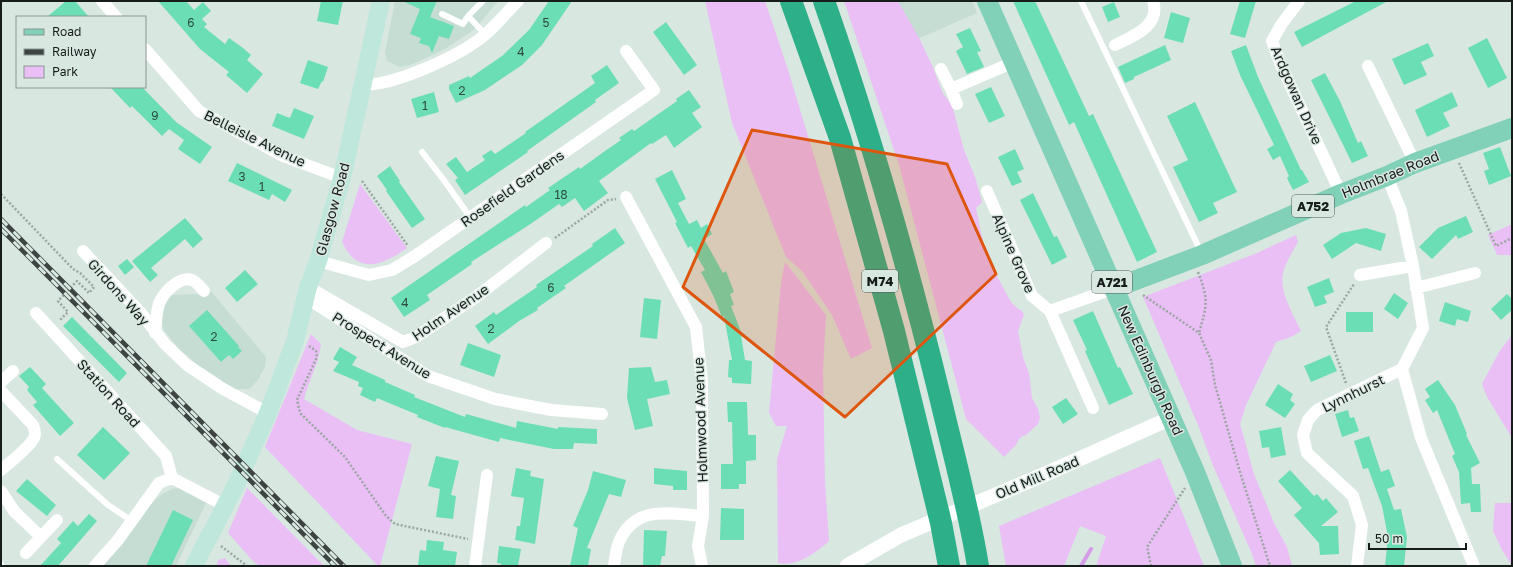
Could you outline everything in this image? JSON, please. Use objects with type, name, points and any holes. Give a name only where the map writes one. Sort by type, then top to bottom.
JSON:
[{"type":"highway","name":"M74","points":[[791,1],[840,138],[894,331],[941,523],[949,566]]},
{"type":"highway","name":"M74","points":[[824,1],[868,134],[921,316],[972,528],[978,566]]},
{"type":"main road","name":"Glasgow Road","points":[[194,566],[224,505],[236,485],[248,455],[268,413],[295,341],[307,292],[318,261],[342,178],[380,1]]},
{"type":"main road","name":"New Edinburgh Road","points":[[987,1],[1014,62],[1120,285],[1171,418],[1195,472],[1232,566]]},
{"type":"main road","name":"Holmbrae Road","points":[[1120,285],[1198,256],[1415,163],[1512,128]]},
{"type":"street","points":[[102,1],[115,16]]},
{"type":"street","points":[[362,85],[376,85],[424,69],[462,51],[485,34],[518,1]]},
{"type":"street","points":[[1115,45],[1137,34],[1150,25],[1156,9],[1153,1]]},
{"type":"street","name":"Ardgowan Drive","points":[[1299,1],[1281,25],[1272,41],[1280,63],[1341,194]]},
{"type":"street","name":"Belleisle Avenue","points":[[146,51],[199,111],[283,156],[342,178]]},
{"type":"street","name":"Rosefield Gardens","points":[[318,261],[370,275],[392,270],[415,256],[654,90],[626,51]]},
{"type":"street","points":[[951,89],[1014,62]]},
{"type":"street","points":[[1368,66],[1415,163]]},
{"type":"street","points":[[941,69],[957,104]]},
{"type":"street","name":"Lynnhurst","points":[[1357,566],[1362,526],[1353,496],[1307,452],[1303,435],[1308,420],[1317,410],[1402,369],[1424,328],[1401,211],[1387,176]]},
{"type":"street","name":"Alpine Grove","points":[[987,192],[1032,296],[1050,311]]},
{"type":"street","name":"Holmwood Avenue","points":[[626,197],[696,327],[702,382],[703,516],[698,546],[702,566]]},
{"type":"street","name":"Holm Avenue","points":[[307,292],[403,342],[416,337],[476,297],[546,243]]},
{"type":"street","name":"Girdons Way","points":[[83,251],[141,313],[155,333],[187,365],[224,389],[268,413]]},
{"type":"street","points":[[1360,275],[1413,266]]},
{"type":"street","points":[[1416,288],[1475,273]]},
{"type":"street","name":"Girdons Way","points":[[155,333],[159,303],[172,286],[184,280],[192,280],[204,291]]},
{"type":"street","points":[[1093,408],[1050,311],[1120,285]]},
{"type":"street","name":"Prospect Avenue","points":[[307,292],[428,376],[495,399],[551,410],[602,414]]},
{"type":"street","name":"Station Road","points":[[36,313],[166,456],[172,478]]},
{"type":"street","name":"Lynnhurst","points":[[1402,369],[1421,438],[1474,566]]},
{"type":"street","points":[[1,382],[13,371]]},
{"type":"street","points":[[1,391],[33,425],[35,431],[34,437],[29,445],[1,470]]},
{"type":"street","name":"Old Mill Road","points":[[847,566],[901,535],[1050,472],[1171,418]]},
{"type":"street","points":[[475,566],[487,475]]},
{"type":"street","points":[[96,566],[118,540],[159,483],[172,478],[224,505]]},
{"type":"street","points":[[1,491],[14,511],[41,537]]},
{"type":"street","points":[[614,566],[618,542],[634,522],[646,515],[657,513],[703,516]]},
{"type":"street","points":[[26,553],[57,520]]},
{"type":"lane","points":[[442,14],[463,24],[468,16],[483,1]]},
{"type":"lane","points":[[1081,1],[1198,256]]},
{"type":"lane","points":[[468,16],[485,34]]},
{"type":"lane","points":[[422,152],[470,217]]},
{"type":"lane","points":[[57,459],[108,505],[132,521]]},
{"type":"path","points":[[1454,150],[1496,246],[1512,238]]},
{"type":"path","points":[[362,181],[415,256]]},
{"type":"path","points":[[1,194],[68,263],[94,287],[89,293],[77,281],[58,301],[66,310]]},
{"type":"path","points":[[561,235],[608,200],[626,197]]},
{"type":"path","points":[[1198,256],[1205,290],[1206,307],[1199,333]]},
{"type":"path","points":[[1351,394],[1326,327],[1360,275]]},
{"type":"path","points":[[1120,285],[1199,333],[1210,360],[1215,385],[1240,472],[1270,566]]},
{"type":"path","points":[[295,341],[311,346],[316,351],[317,357],[297,400],[300,413],[345,457],[386,516],[395,524],[478,542]]},
{"type":"path","points":[[1151,566],[1147,547],[1195,472]]},
{"type":"path","points":[[207,538],[223,547],[247,566]]},
{"type":"highlighted area","points":[[752,130],[947,164],[996,274],[845,417],[683,287]]},
{"type":"shaded area","points":[[395,1],[498,1],[475,29],[445,49],[413,64],[400,67],[387,61],[385,53]]},
{"type":"shaded area","points":[[890,1],[972,1],[977,13],[904,45]]},
{"type":"shaded area","points":[[208,288],[266,357],[265,367],[258,380],[249,389],[235,389],[198,365],[179,349],[164,330],[160,317],[167,295],[200,294]]},
{"type":"shaded area","points":[[179,488],[206,503],[176,566],[97,566],[154,501],[172,489]]},
{"type":"green space","points":[[705,1],[765,1],[789,73],[872,348],[851,359],[832,315],[802,271],[786,257],[732,123]]},
{"type":"green space","points":[[844,1],[898,1],[919,38],[932,65],[943,94],[952,105],[964,150],[975,177],[982,202],[976,208],[986,256],[1011,302],[1022,311],[1024,315],[1018,331],[1023,357],[1029,373],[1032,398],[1038,409],[1040,418],[1038,424],[1019,439],[1016,445],[1004,457],[966,419],[899,165]]},
{"type":"green space","points":[[360,184],[407,248],[380,263],[363,263],[356,260],[348,253],[342,242]]},
{"type":"green space","points":[[1512,224],[1512,255],[1497,255],[1488,235]]},
{"type":"green space","points":[[1296,235],[1298,242],[1286,265],[1282,280],[1285,295],[1301,331],[1291,337],[1276,342],[1246,405],[1240,424],[1254,474],[1274,523],[1287,547],[1292,566],[1256,566],[1143,297],[1257,253]]},
{"type":"green space","points":[[785,262],[826,315],[823,370],[825,482],[829,541],[806,558],[785,564],[778,563],[777,459],[787,426],[776,426],[769,413],[781,283]]},
{"type":"green space","points":[[311,334],[321,344],[318,358],[304,399],[357,430],[412,444],[380,566],[378,566],[265,447]]},
{"type":"green space","points":[[1512,335],[1512,438],[1487,397],[1482,384],[1499,352]]},
{"type":"green space","points":[[1160,458],[1204,566],[1096,566],[1106,536],[1080,526],[1064,566],[1006,566],[999,526]]},
{"type":"green space","points":[[247,488],[324,566],[259,566],[251,559],[228,533]]},
{"type":"green space","points":[[1495,503],[1512,503],[1512,566],[1493,531]]},
{"type":"green space","points":[[225,558],[231,566],[217,566],[218,560]]},
{"type":"building","points":[[66,1],[75,1],[88,16],[48,16]]},
{"type":"building","points":[[158,1],[186,1],[194,10],[203,2],[211,11],[202,19],[207,24],[204,27],[225,44],[229,38],[243,48],[251,55],[247,60],[263,74],[247,93],[226,75],[229,72],[200,49]]},
{"type":"building","points":[[321,1],[343,1],[338,25],[317,21]]},
{"type":"building","points":[[402,1],[437,1],[430,17],[454,26],[449,39],[439,36],[432,53],[429,46],[419,43],[421,38],[410,34],[420,9]]},
{"type":"building","points":[[549,1],[572,1],[542,45],[522,65],[485,90],[456,103],[449,89],[449,85],[469,76],[470,78],[502,56],[529,30]]},
{"type":"building","points":[[1013,1],[1035,1],[1089,116],[1093,114],[1157,252],[1137,262],[1074,122],[1069,125]]},
{"type":"building","points":[[1240,1],[1256,1],[1245,38],[1230,34]]},
{"type":"building","points":[[1356,1],[1388,1],[1302,47],[1294,32]]},
{"type":"building","points":[[1114,2],[1120,17],[1108,22],[1102,7]]},
{"type":"building","points":[[1171,12],[1190,18],[1183,43],[1164,38]]},
{"type":"building","points":[[666,22],[697,65],[684,75],[653,32]]},
{"type":"building","points":[[970,28],[981,51],[977,52],[984,67],[967,74],[956,51],[963,47],[956,34]]},
{"type":"building","points":[[1487,38],[1507,78],[1488,88],[1468,48]]},
{"type":"building","points":[[1428,43],[1434,56],[1421,62],[1427,75],[1404,85],[1392,59]]},
{"type":"building","points":[[1165,45],[1171,60],[1134,77],[1134,79],[1125,83],[1118,67]]},
{"type":"building","points":[[1246,45],[1258,77],[1301,170],[1309,182],[1293,190],[1287,178],[1289,176],[1280,156],[1273,160],[1267,149],[1274,145],[1240,75],[1231,51]]},
{"type":"building","points":[[308,60],[328,67],[323,82],[322,81],[318,89],[300,83]]},
{"type":"building","points":[[607,65],[619,83],[595,100],[596,102],[527,151],[528,152],[465,195],[455,180],[458,178],[446,164],[456,157],[467,172],[485,160],[482,156],[491,150],[495,154],[595,83],[591,76]]},
{"type":"building","points":[[1325,73],[1340,101],[1358,143],[1361,141],[1368,156],[1352,163],[1311,80]]},
{"type":"building","points":[[991,87],[1005,116],[989,123],[975,94]]},
{"type":"building","points":[[111,88],[143,88],[176,122],[212,147],[200,164],[178,149],[184,140],[169,129],[162,136],[132,106],[130,108]]},
{"type":"building","points":[[689,90],[701,107],[692,113],[702,127],[674,148],[666,135],[652,144],[651,143],[599,181],[608,193],[584,211],[575,198],[562,207],[559,204],[471,262],[472,264],[427,295],[430,300],[404,317],[391,298],[525,205],[526,207],[550,190],[548,188],[579,167],[580,169],[621,140],[619,138],[632,129],[634,131],[677,101],[676,99]]},
{"type":"building","points":[[434,92],[439,112],[417,118],[411,99]]},
{"type":"building","points":[[1452,92],[1458,106],[1443,113],[1450,126],[1427,137],[1415,110]]},
{"type":"building","points":[[1195,102],[1237,192],[1213,203],[1218,213],[1199,222],[1173,167],[1188,160],[1167,116]]},
{"type":"building","points":[[294,108],[314,116],[304,139],[272,126],[277,113],[290,118]]},
{"type":"building","points":[[1500,147],[1511,176],[1489,185],[1484,171],[1489,169],[1483,153]]},
{"type":"building","points":[[1015,149],[1024,169],[1017,172],[1022,182],[1012,186],[998,157]]},
{"type":"building","points":[[237,163],[292,190],[285,202],[272,194],[269,200],[228,181]]},
{"type":"building","points":[[390,166],[400,181],[399,182],[425,219],[412,228],[377,176]]},
{"type":"building","points":[[672,170],[686,199],[678,203],[689,224],[697,220],[701,228],[707,224],[712,234],[704,239],[723,273],[726,271],[734,292],[730,294],[734,305],[731,306],[740,329],[745,360],[752,361],[751,384],[732,383],[732,378],[728,377],[729,360],[732,360],[724,316],[722,317],[701,272],[705,270],[691,246],[688,248],[675,223],[677,222],[655,179]]},
{"type":"building","points":[[1033,193],[1054,237],[1057,236],[1067,257],[1052,265],[1020,200]]},
{"type":"building","points":[[1466,216],[1473,232],[1458,239],[1456,235],[1432,259],[1419,247],[1438,228]]},
{"type":"building","points":[[185,218],[203,239],[193,248],[185,239],[151,268],[158,275],[150,282],[132,261]]},
{"type":"building","points":[[615,228],[625,243],[564,286],[566,288],[537,308],[538,310],[519,321],[488,344],[475,326],[494,312],[496,315],[537,287],[536,285],[593,246],[592,244]]},
{"type":"building","points":[[1366,228],[1386,234],[1381,251],[1356,243],[1332,259],[1323,245],[1341,233]]},
{"type":"building","points":[[127,259],[134,267],[125,275],[118,266]]},
{"type":"building","points":[[245,270],[258,284],[237,302],[225,288]]},
{"type":"building","points":[[1329,278],[1334,292],[1324,296],[1327,303],[1315,307],[1307,287]]},
{"type":"building","points":[[1394,293],[1408,303],[1398,319],[1384,309]]},
{"type":"building","points":[[1507,294],[1512,299],[1512,310],[1501,320],[1491,309]]},
{"type":"building","points":[[644,298],[661,300],[657,339],[640,337]]},
{"type":"building","points":[[1445,302],[1471,311],[1468,322],[1457,319],[1455,326],[1439,321]]},
{"type":"building","points":[[207,310],[242,351],[233,359],[229,355],[221,362],[189,326]]},
{"type":"building","points":[[1093,311],[1118,368],[1120,367],[1133,394],[1109,405],[1073,320]]},
{"type":"building","points":[[1346,312],[1373,312],[1373,332],[1346,332]]},
{"type":"building","points":[[72,317],[127,373],[119,382],[63,326]]},
{"type":"building","points":[[468,343],[501,355],[494,377],[460,365]]},
{"type":"building","points":[[340,347],[357,357],[352,365],[415,395],[414,397],[465,417],[466,414],[516,428],[517,421],[558,429],[558,427],[597,429],[597,444],[574,443],[573,449],[554,449],[500,438],[499,442],[445,428],[417,417],[418,415],[377,398],[375,402],[360,395],[363,388],[358,386],[359,382],[333,371],[339,362],[333,359]]},
{"type":"building","points":[[1330,355],[1337,371],[1311,382],[1304,366]]},
{"type":"building","points":[[30,367],[46,384],[42,388],[74,423],[60,436],[33,405],[37,402],[27,390],[29,387],[19,376]]},
{"type":"building","points":[[651,367],[655,382],[667,380],[670,394],[647,399],[653,426],[635,430],[627,398],[629,368]]},
{"type":"building","points":[[1438,380],[1455,405],[1467,434],[1466,435],[1480,463],[1471,468],[1472,484],[1480,484],[1481,512],[1471,512],[1470,503],[1461,504],[1459,472],[1452,456],[1455,454],[1437,410],[1433,413],[1425,400],[1430,397],[1425,389]]},
{"type":"building","points":[[1278,384],[1293,394],[1290,400],[1295,404],[1285,418],[1265,405]]},
{"type":"building","points":[[1066,398],[1078,414],[1063,424],[1052,407]]},
{"type":"building","points":[[727,402],[747,402],[748,435],[756,435],[756,460],[746,461],[746,484],[739,484],[739,489],[721,489],[721,464],[733,464],[732,422],[728,422]]},
{"type":"building","points":[[1348,410],[1350,418],[1354,417],[1359,431],[1342,437],[1335,414]]},
{"type":"building","points":[[103,427],[130,453],[104,480],[77,455]]},
{"type":"building","points":[[1281,427],[1286,455],[1271,458],[1269,447],[1262,448],[1259,431]]},
{"type":"building","points":[[1369,436],[1381,472],[1389,469],[1395,486],[1387,489],[1394,510],[1401,509],[1407,537],[1404,566],[1385,566],[1388,537],[1382,506],[1368,468],[1363,469],[1354,441]]},
{"type":"building","points":[[436,456],[459,461],[451,495],[456,496],[453,519],[436,517],[440,489],[428,486]]},
{"type":"building","points":[[516,468],[531,471],[530,476],[544,479],[535,544],[515,540],[517,526],[520,526],[524,498],[511,496]]},
{"type":"building","points":[[654,468],[687,471],[687,490],[673,490],[673,486],[654,484]]},
{"type":"building","points":[[1290,470],[1314,496],[1317,494],[1323,501],[1326,498],[1338,512],[1321,526],[1338,526],[1339,554],[1320,555],[1319,543],[1294,515],[1302,508],[1278,481]]},
{"type":"building","points":[[593,471],[626,480],[621,497],[609,494],[587,548],[591,549],[588,566],[570,566],[578,528],[573,526],[588,490]]},
{"type":"building","points":[[27,479],[56,505],[47,516],[16,491]]},
{"type":"building","points":[[721,508],[744,509],[744,540],[720,540]]},
{"type":"building","points":[[173,510],[193,520],[171,566],[146,566]]},
{"type":"building","points":[[89,514],[97,521],[58,566],[40,566],[61,543],[57,539],[73,521],[78,526]]},
{"type":"building","points":[[644,530],[667,531],[665,556],[662,556],[660,566],[643,566]]},
{"type":"building","points":[[427,540],[444,542],[443,550],[457,552],[455,566],[418,565],[420,550],[426,551]]},
{"type":"building","points":[[499,546],[521,549],[518,566],[501,566],[501,564],[497,563]]},
{"type":"waterway","points":[[1081,566],[1091,549]]},
{"type":"railway","points":[[1,219],[344,566]]},
{"type":"railway","points":[[1,229],[335,566]]}]
